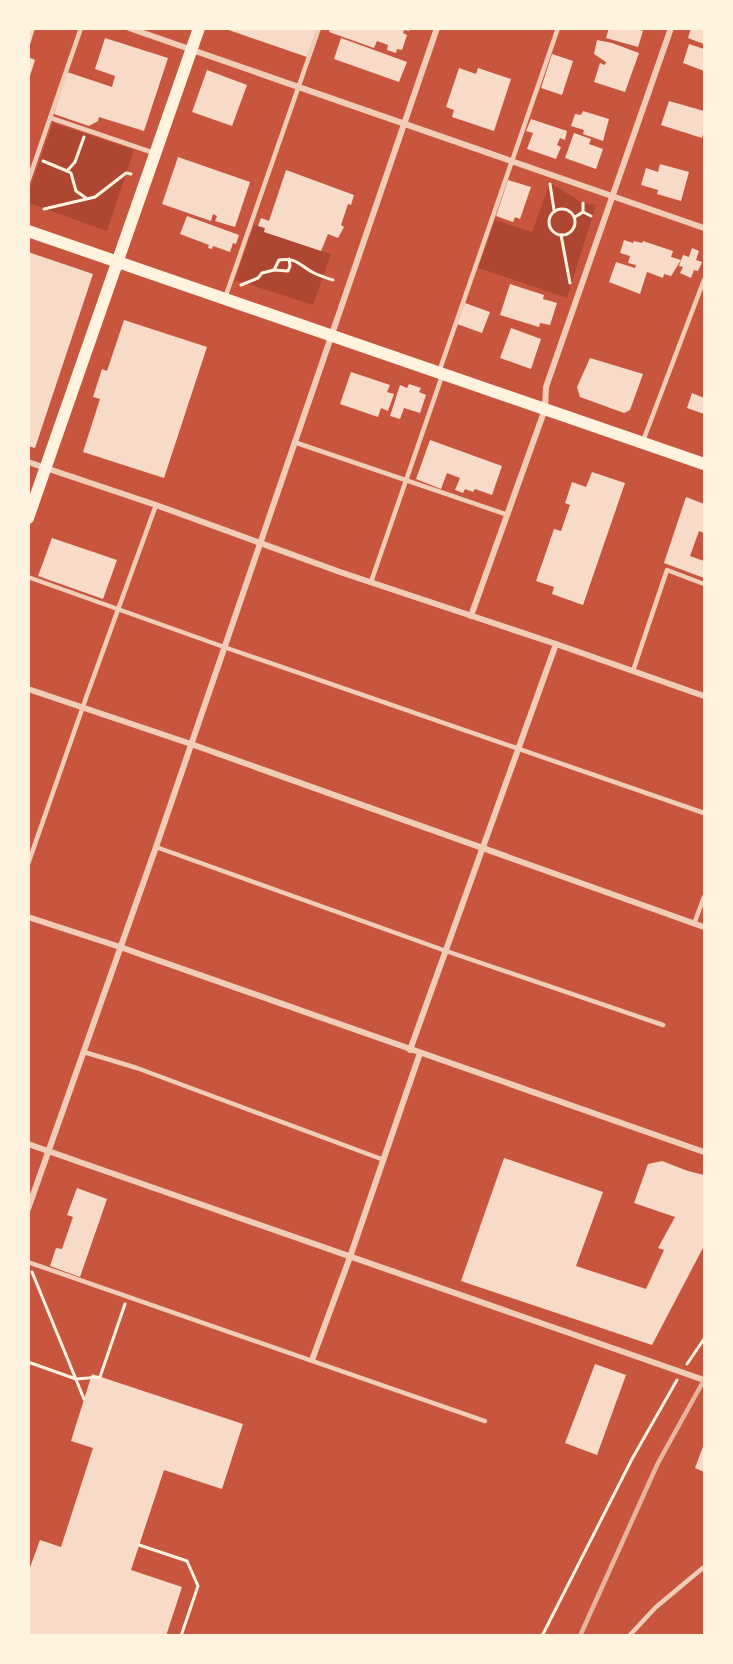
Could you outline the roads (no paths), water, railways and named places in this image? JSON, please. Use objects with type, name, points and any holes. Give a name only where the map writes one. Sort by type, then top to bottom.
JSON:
[{"type":"main road","points":[[28,518],[199,28]]},
{"type":"main road","points":[[28,231],[705,464]]},
{"type":"street","points":[[129,28],[512,160],[612,198],[705,228]]},
{"type":"street","points":[[28,1209],[156,847],[437,28]]},
{"type":"street","points":[[471,616],[545,409],[546,387],[671,28]]},
{"type":"street","points":[[28,462],[705,696]]},
{"type":"street","points":[[410,1050],[556,644]]},
{"type":"street","points":[[28,689],[191,744],[705,927]]},
{"type":"street","points":[[28,917],[120,947],[705,1152]]},
{"type":"street","points":[[312,1360],[420,1053]]},
{"type":"street","points":[[28,1144],[705,1380]]},
{"type":"lane","points":[[28,182],[81,28]]},
{"type":"lane","points":[[225,299],[319,28]]},
{"type":"lane","points":[[371,582],[558,28]]},
{"type":"lane","points":[[51,118],[156,153]]},
{"type":"lane","points":[[642,443],[705,280]]},
{"type":"lane","points":[[294,442],[508,515]]},
{"type":"lane","points":[[28,864],[156,505]]},
{"type":"lane","points":[[633,671],[667,570],[705,584]]},
{"type":"lane","points":[[28,577],[705,813]]},
{"type":"lane","points":[[156,847],[446,951],[663,1025]]},
{"type":"lane","points":[[694,924],[705,897]]},
{"type":"lane","points":[[84,1052],[158,1075],[384,1160]]},
{"type":"lane","points":[[28,1264],[128,1296],[485,1421]]},
{"type":"lane","points":[[629,1635],[656,1607],[705,1567]]},
{"type":"railway","points":[[580,1636],[658,1463],[704,1380]]}]
